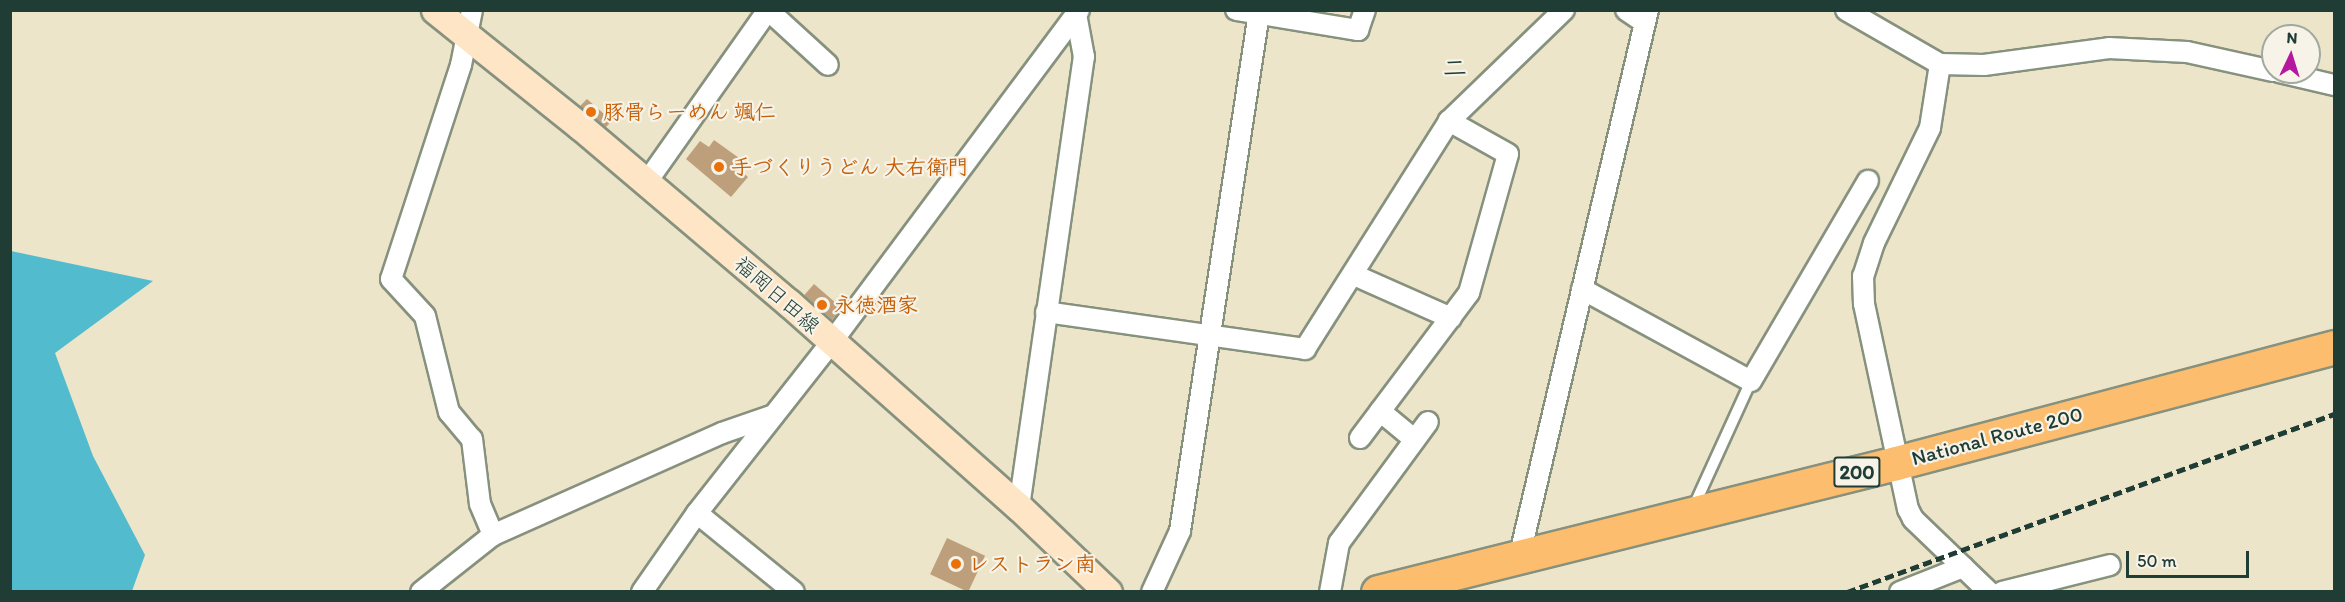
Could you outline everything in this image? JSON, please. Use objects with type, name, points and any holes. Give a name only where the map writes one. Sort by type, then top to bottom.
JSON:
[{"type":"highway","name":"National Route 200","points":[[1378,591],[1520,554],[1896,463],[2334,347]]},
{"type":"main road","name":"福岡日田線","points":[[435,10],[468,21],[646,183],[1019,507],[1108,591]]},
{"type":"street","points":[[646,183],[768,10],[828,65]]},
{"type":"street","points":[[1236,10],[1358,30],[1365,10]]},
{"type":"street","points":[[1046,312],[1212,333],[1305,349],[1354,275],[1449,121],[1564,10]]},
{"type":"street","points":[[1520,554],[1646,16],[1626,10]]},
{"type":"street","points":[[1846,10],[1940,64],[1984,65],[2109,48],[2187,52],[2261,68]]},
{"type":"street","points":[[1019,507],[1084,57],[1078,12]]},
{"type":"street","points":[[642,591],[697,513],[831,343],[1078,12]]},
{"type":"street","points":[[1152,591],[1180,531],[1259,13]]},
{"type":"street","points":[[468,21],[461,65],[391,279],[425,316],[449,412],[472,439],[480,504],[493,535]]},
{"type":"street","points":[[1940,64],[1930,128],[1874,243],[1863,276],[1864,304],[1896,463],[1913,519],[1989,591]]},
{"type":"street","points":[[1360,438],[1469,293],[1508,154],[1449,121]]},
{"type":"street","points":[[1582,289],[1751,381],[1868,181]]},
{"type":"street","points":[[1354,275],[1450,318]]},
{"type":"street","points":[[1380,411],[1415,440]]},
{"type":"street","points":[[421,591],[493,535],[722,433],[774,415]]},
{"type":"street","points":[[1330,591],[1340,543],[1428,422]]},
{"type":"street","points":[[697,513],[794,591]]},
{"type":"street","points":[[2001,591],[2109,565]]},
{"type":"street","points":[[1899,591],[1964,567]]},
{"type":"lane","points":[[1691,512],[1751,381]]},
{"type":"water","points":[[11,251],[153,281],[55,353],[93,456],[145,555],[132,591],[11,591]]},
{"type":"building","points":[[587,99],[612,121],[606,127],[580,106]]},
{"type":"building","name":"手づくりうどん 大右衛門","points":[[714,140],[746,163],[741,171],[748,177],[731,197],[686,159],[700,141],[709,147]]},
{"type":"building","name":"永徳酒家","points":[[814,284],[842,308],[832,320],[804,295]]},
{"type":"building","name":"レストラン南","points":[[947,538],[985,556],[968,592],[930,574]]},
{"type":"railway","points":[[1847,592],[2334,414]]},
{"type":"place","name":"豚骨らーめん 颯仁","points":[[591,112]]},
{"type":"place","name":"手づくりうどん 大右衛門","points":[[719,167]]},
{"type":"place","name":"永徳酒家","points":[[822,305]]},
{"type":"place","name":"レストラン南","points":[[956,564]]},
{"type":"district","name":"二","points":[[1455,68]]}]
